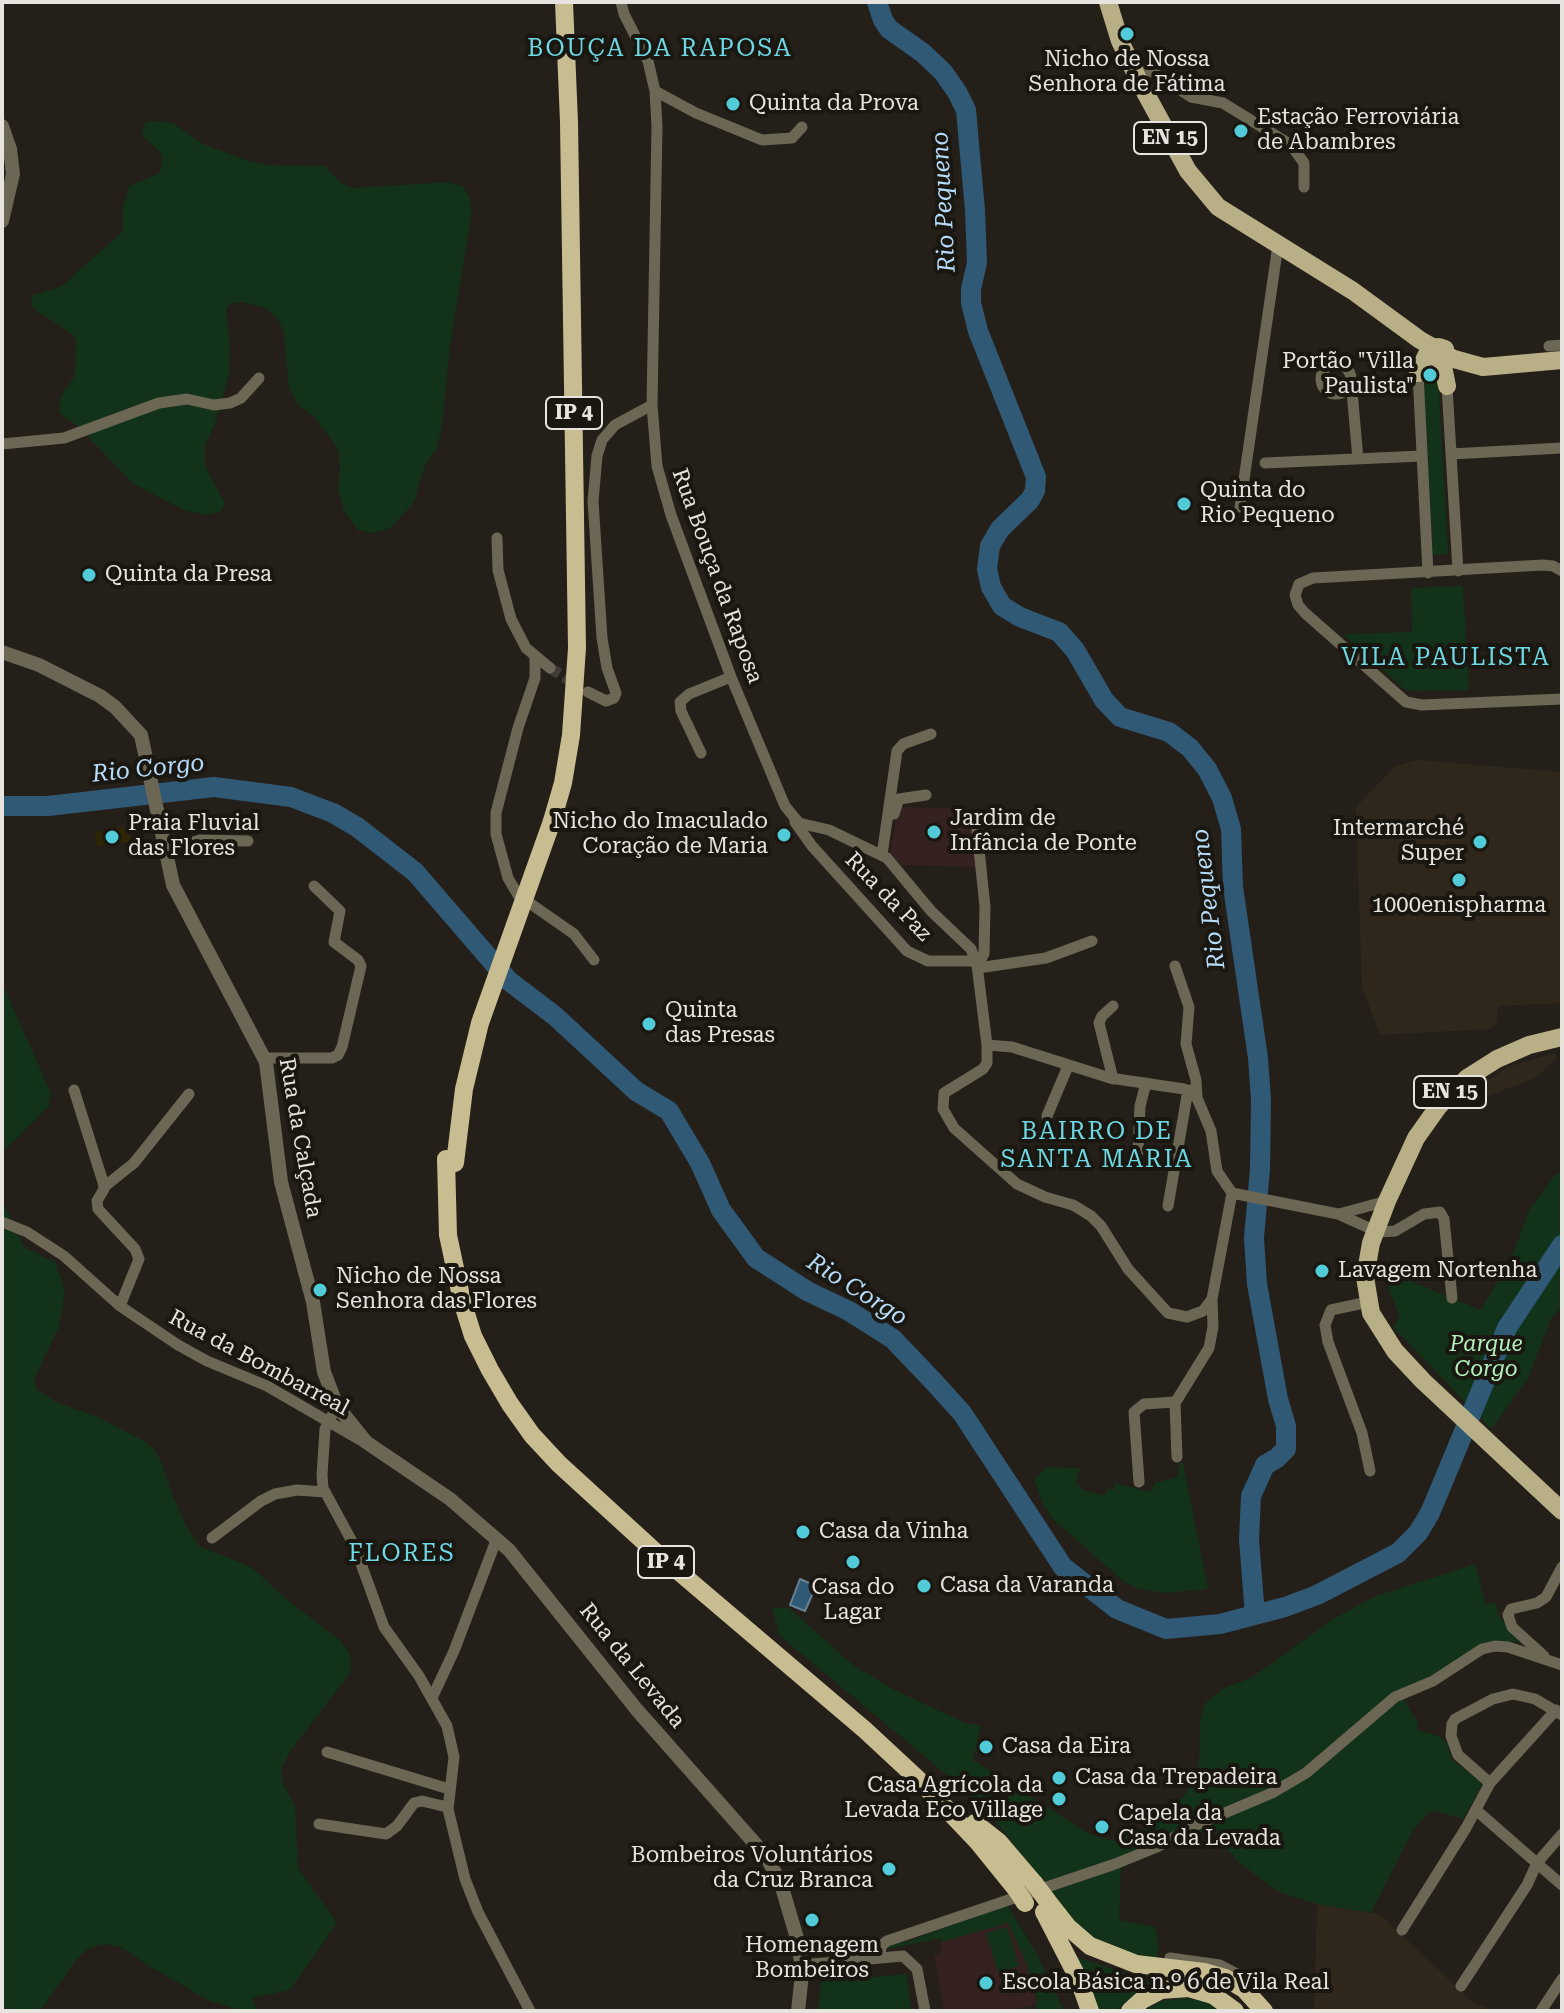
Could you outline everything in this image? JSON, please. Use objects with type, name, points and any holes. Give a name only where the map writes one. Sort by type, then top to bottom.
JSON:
[{"type":"highway","name":"IP 4","points":[[548,820],[563,725],[567,650],[553,2]]},
{"type":"highway","name":"IP 4","points":[[564,2],[577,648],[571,735],[563,783],[480,1023],[450,1161],[448,1235],[462,1301],[473,1336],[490,1370],[532,1435],[559,1464],[674,1568],[865,1730],[1030,1893],[1068,1956],[1090,2011]]},
{"type":"highway","name":"IP 4","points":[[450,1161],[458,1242],[465,1277],[493,1355],[531,1418],[558,1449],[611,1499],[908,1756],[975,1823],[1011,1853],[1081,2011]]},
{"type":"highway","points":[[1030,1893],[1090,1946],[1136,1964],[1204,1972],[1225,1978],[1244,1989],[1264,2011]]},
{"type":"highway","points":[[1130,2011],[1161,1990],[1189,1988],[1213,1995],[1235,2011]]},
{"type":"main road","name":"EN 15","points":[[1108,2],[1117,34],[1134,72],[1199,187],[1229,215],[1475,362]]},
{"type":"main road","name":"EN 15","points":[[1353,291],[1435,349],[1486,367],[1558,350]]},
{"type":"main road","points":[[1400,326],[1418,373]]},
{"type":"main road","points":[[1420,328],[1435,349],[1447,386]]},
{"type":"main road","points":[[1418,373],[1422,361],[1435,349]]},
{"type":"main road","points":[[1447,386],[1455,374],[1475,362]]},
{"type":"main road","name":"EN 15","points":[[1562,1037],[1537,1042],[1504,1055],[1450,1092],[1419,1133],[1387,1201],[1366,1263],[1368,1302],[1383,1335],[1410,1368],[1562,1511]]},
{"type":"street","name":"Rua Bouça da Raposa","points":[[621,2],[648,61],[655,91],[652,405],[659,475],[731,677],[780,796],[793,818]]},
{"type":"street","points":[[1134,72],[1151,71],[1191,97],[1223,103],[1291,145],[1304,163],[1304,187]]},
{"type":"street","points":[[655,91],[696,113],[762,140],[792,138],[802,127]]},
{"type":"street","points":[[2,126],[10,149],[13,174],[2,221]]},
{"type":"street","points":[[1240,507],[1276,243]]},
{"type":"street","points":[[1354,403],[1346,396],[1324,389],[1320,380],[1323,370],[1330,364],[1340,364],[1348,370],[1351,380],[1354,403],[1358,459]]},
{"type":"street","points":[[1418,373],[1428,573]]},
{"type":"street","points":[[2,444],[64,438],[155,403],[187,399],[214,405],[227,404],[241,398],[259,378]]},
{"type":"street","points":[[1338,394],[1347,390],[1351,380]]},
{"type":"street","points":[[1447,386],[1458,571]]},
{"type":"street","points":[[588,692],[606,701],[614,698],[616,693],[607,668],[602,638],[593,501],[597,456],[602,440],[615,425],[652,405]]},
{"type":"street","points":[[1451,454],[1562,448]]},
{"type":"street","points":[[1265,463],[1422,456]]},
{"type":"street","points":[[497,538],[498,570],[508,610],[519,636],[535,657],[550,668]]},
{"type":"street","points":[[1562,571],[1543,565],[1308,579],[1299,584],[1295,595],[1305,613],[1406,702],[1422,705],[1562,699]]},
{"type":"street","name":"Rua da Calçada","points":[[2,652],[36,663],[100,696],[142,737],[171,880],[181,905],[265,1058],[281,1182],[313,1302],[324,1372],[337,1406]]},
{"type":"street","points":[[535,657],[535,678],[518,728],[496,813],[496,834],[514,890],[574,934],[594,960]]},
{"type":"street","points":[[701,753],[681,711],[680,702],[685,696],[731,677]]},
{"type":"street","points":[[884,856],[897,751],[903,744],[931,734]]},
{"type":"street","points":[[884,856],[897,801],[926,795]]},
{"type":"street","points":[[793,818],[802,824],[829,830],[884,856],[931,911],[971,949],[977,965],[987,1045],[986,1067],[948,1089],[942,1098],[945,1115],[959,1134],[1017,1184],[1073,1205],[1091,1216],[1101,1226],[1128,1269],[1168,1313],[1182,1318],[1195,1315],[1206,1309],[1212,1299]]},
{"type":"street","name":"Rua da Paz","points":[[793,818],[809,842],[907,951],[928,961],[977,965],[1046,958],[1092,941]]},
{"type":"street","points":[[977,830],[985,901],[984,954],[977,965]]},
{"type":"street","points":[[165,849],[204,840],[248,841]]},
{"type":"street","points":[[265,1058],[332,1058],[338,1055],[342,1047],[361,964],[334,942],[340,911],[314,886]]},
{"type":"street","points":[[1168,1206],[1195,1074],[1186,1044],[1189,1007],[1175,966]]},
{"type":"street","points":[[1113,1006],[1099,1023],[1113,1079]]},
{"type":"street","points":[[987,1045],[1012,1047],[1113,1079],[1193,1094]]},
{"type":"street","points":[[1047,1116],[1068,1066]]},
{"type":"street","points":[[1138,1152],[1140,1106],[1146,1083]]},
{"type":"street","points":[[74,1090],[104,1187]]},
{"type":"street","points":[[120,1306],[139,1259],[133,1247],[98,1209],[97,1199],[104,1187],[134,1163],[189,1094]]},
{"type":"street","points":[[1193,1094],[1211,1131],[1217,1171],[1232,1193],[1338,1214],[1375,1231],[1393,1231],[1425,1214],[1442,1213],[1452,1298]]},
{"type":"street","points":[[1177,1457],[1175,1402],[1211,1343],[1212,1299],[1232,1193]]},
{"type":"street","points":[[1338,1214],[1387,1201]]},
{"type":"street","name":"Rua da Bombarreal","points":[[2,1222],[27,1232],[64,1256],[120,1306],[192,1353],[267,1386],[383,1454]]},
{"type":"street","points":[[1368,1302],[1331,1310],[1325,1325],[1328,1342],[1362,1433],[1370,1471]]},
{"type":"street","points":[[1139,1482],[1134,1412],[1144,1404],[1175,1402]]},
{"type":"street","points":[[337,1406],[328,1421],[322,1475],[325,1492],[355,1547],[384,1627],[432,1698],[452,1742],[453,1763],[447,1807],[463,1875],[475,1905],[530,2011]]},
{"type":"street","name":"Rua da Levada","points":[[337,1406],[360,1436],[443,1494],[497,1538],[522,1564],[637,1710],[769,1860],[786,1896],[802,1965],[798,2011]]},
{"type":"street","points":[[212,1538],[275,1494],[297,1490],[325,1492]]},
{"type":"street","points":[[432,1698],[454,1651],[497,1538]]},
{"type":"street","points":[[1548,1659],[1510,1625],[1508,1618],[1511,1609],[1542,1601],[1562,1567]]},
{"type":"street","points":[[880,1957],[881,1946],[887,1941],[1115,1864],[1272,1793],[1306,1773],[1395,1697],[1433,1681],[1482,1649],[1508,1647],[1562,1665]]},
{"type":"street","points":[[1402,1930],[1490,1783],[1559,1713],[1527,1696],[1513,1694],[1493,1699],[1455,1719],[1451,1736],[1458,1755],[1490,1783]]},
{"type":"street","points":[[327,1752],[449,1789]]},
{"type":"street","points":[[319,1824],[386,1834],[397,1826],[414,1803],[422,1801],[447,1807]]},
{"type":"street","points":[[1476,1810],[1562,1885]]},
{"type":"street","points":[[1461,1986],[1531,1878],[1537,1863],[1562,1834]]},
{"type":"street","points":[[802,1965],[903,1956],[915,1965],[925,2011]]},
{"type":"street","points":[[1170,1958],[1208,1962],[1229,1969],[1248,1982],[1270,2011]]},
{"type":"street","points":[[1541,2011],[1562,1979]]},
{"type":"shaded area","points":[[1418,760],[1562,772],[1562,1003],[1498,1006],[1497,1022],[1490,1029],[1380,1035],[1362,988],[1356,807],[1395,766]]},
{"type":"shaded area","name":"Jardim de Infância de Ponte","points":[[898,807],[974,809],[975,867],[901,865],[890,854]]},
{"type":"shaded area","points":[[1555,1053],[1557,1058],[1535,1078],[1467,1104],[1464,1100],[1507,1067]]},
{"type":"shaded area","points":[[1317,1904],[1379,1914],[1471,2000],[1490,2011],[1314,2011]]},
{"type":"shaded area","name":"Escola Básica n.º 6 de Vila Real","points":[[1008,1923],[1026,1962],[1038,2004],[1009,2011],[944,2011],[934,1956],[940,1955],[941,1942]]},
{"type":"green space","points":[[146,122],[173,123],[203,144],[249,161],[268,165],[325,166],[342,184],[354,188],[448,182],[463,186],[470,198],[472,211],[437,448],[426,464],[415,501],[391,528],[373,533],[358,530],[344,511],[338,489],[338,449],[314,416],[299,406],[289,389],[284,333],[278,319],[266,308],[241,302],[230,304],[226,309],[229,375],[205,445],[205,466],[225,503],[222,511],[208,515],[184,510],[132,483],[78,426],[59,413],[60,398],[75,375],[76,339],[38,312],[32,306],[31,296],[62,286],[123,231],[123,207],[129,186],[158,174],[162,166],[162,154],[143,136],[142,129]]},
{"type":"green space","points":[[1438,375],[1448,554],[1433,555],[1423,376]]},
{"type":"green space","points":[[1463,586],[1469,690],[1404,689],[1343,634],[1412,632],[1411,588]]},
{"type":"green space","points":[[2,983],[51,1093],[49,1106],[2,1153]]},
{"type":"green space","name":"Parque Corgo","points":[[1562,1172],[1562,1306],[1551,1319],[1528,1378],[1490,1428],[1393,1327],[1400,1317],[1389,1290],[1388,1272],[1481,1310],[1511,1258],[1530,1209],[1555,1175]]},
{"type":"green space","points":[[2,1200],[24,1247],[56,1263],[65,1291],[59,1327],[34,1379],[36,1389],[56,1402],[95,1416],[153,1448],[188,1529],[199,1546],[251,1567],[341,1641],[350,1655],[351,1670],[347,1677],[289,1753],[281,1769],[283,1784],[295,1806],[298,1868],[337,1923],[290,1990],[252,1998],[257,2011],[241,2011],[208,2000],[121,1947],[105,1944],[87,1949],[77,1959],[40,2011],[2,2011]]},
{"type":"green space","points":[[1179,1463],[1183,1463],[1208,1589],[1164,1593],[1140,1589],[1123,1581],[1054,1520],[1043,1505],[1034,1479],[1046,1467],[1080,1468],[1076,1483],[1083,1490],[1105,1496],[1107,1489],[1113,1490],[1115,1483],[1150,1492],[1155,1483],[1178,1477]]},
{"type":"green space","points":[[1475,1564],[1486,1604],[1495,1603],[1499,1616],[1521,1641],[1494,1643],[1399,1692],[1418,1723],[1417,1730],[1439,1736],[1447,1743],[1452,1760],[1483,1783],[1463,1819],[1436,1811],[1428,1813],[1412,1832],[1371,1913],[1317,1904],[1279,1892],[1239,1863],[1210,1828],[1169,1845],[1121,1868],[1119,1920],[1155,1927],[1159,1946],[1157,1960],[1122,1953],[1093,1940],[1079,1929],[997,1823],[965,1790],[779,1635],[772,1608],[789,1608],[853,1665],[893,1689],[967,1724],[981,1725],[973,1760],[1091,1835],[1115,1841],[1170,1815],[1193,1783],[1199,1765],[1200,1720],[1205,1703],[1224,1688],[1251,1678],[1333,1619],[1376,1596]]},
{"type":"green space","points":[[1007,1905],[1038,1956],[1064,2011],[1037,2011],[1035,2004],[1038,2003],[1026,1962],[1008,1923],[941,1942],[941,1938],[888,1949],[890,1944],[905,1942]]},
{"type":"green space","points":[[1007,1927],[1019,1966],[998,1972],[986,1933]]},
{"type":"green space","points":[[1073,1956],[1129,1974],[1163,1979],[1135,1994],[1116,2011],[1097,2011]]},
{"type":"green space","points":[[907,1974],[911,2011],[818,2011],[821,1982]]},
{"type":"green space","points":[[1183,1998],[1210,2001],[1227,2011],[1144,2011],[1161,2001]]},
{"type":"sand","name":"Praia Fluvial das Flores","points":[[128,827],[130,842],[97,846],[95,832]]},
{"type":"water","points":[[800,1579],[816,1586],[805,1611],[790,1605]]},
{"type":"waterway","name":"Rio Pequeno","points":[[877,2],[889,29],[923,53],[943,72],[966,110],[977,263],[971,303],[978,331],[1036,477],[1035,491],[1030,500],[1000,529],[990,546],[987,569],[991,587],[1002,606],[1020,617],[1059,632],[1075,650],[1104,700],[1120,717],[1169,732],[1190,748],[1207,769],[1222,798],[1231,829],[1233,887],[1258,1058],[1261,1100],[1260,1169],[1254,1238],[1257,1284],[1278,1399],[1286,1426],[1286,1449],[1265,1465],[1251,1496],[1249,1540],[1255,1615]]},
{"type":"waterway","name":"Rio Corgo","points":[[2,806],[48,806],[214,787],[291,797],[333,813],[357,827],[415,872],[509,981],[555,1016],[636,1091],[669,1111],[700,1163],[721,1210],[756,1258],[807,1291],[849,1311],[893,1339],[962,1413],[1063,1567],[1117,1609],[1166,1629],[1220,1624],[1285,1607],[1317,1595],[1398,1553],[1418,1533],[1430,1513],[1507,1328],[1562,1245]]},
{"type":"tunnel","points":[[550,668],[577,685]]},
{"type":"place","name":"Nicho de Nossa Senhora de Fátima","points":[[1127,34]]},
{"type":"place","name":"Quinta da Prova","points":[[733,104]]},
{"type":"place","name":"Estação Ferroviária de Abambres","points":[[1241,131]]},
{"type":"place","name":"Portão \"Villa Paulista\"","points":[[1430,375]]},
{"type":"place","name":"Quinta do Rio Pequeno","points":[[1184,504]]},
{"type":"place","name":"Quinta da Presa","points":[[89,575]]},
{"type":"place","name":"Jardim de Infância de Ponte","points":[[934,832]]},
{"type":"place","name":"Nicho do Imaculado Coração de Maria","points":[[784,835]]},
{"type":"place","name":"Praia Fluvial das Flores","points":[[112,837]]},
{"type":"place","name":"Intermarché Super","points":[[1480,842]]},
{"type":"place","name":"1000enispharma","points":[[1459,880]]},
{"type":"place","name":"Quinta das Presas","points":[[649,1024]]},
{"type":"place","name":"Lavagem Nortenha","points":[[1322,1271]]},
{"type":"place","name":"Nicho de Nossa Senhora das Flores","points":[[320,1290]]},
{"type":"place","name":"Casa da Vinha","points":[[803,1532]]},
{"type":"place","name":"Casa do Lagar","points":[[853,1562]]},
{"type":"place","name":"Casa da Varanda","points":[[924,1586]]},
{"type":"place","name":"Casa da Eira","points":[[986,1747]]},
{"type":"place","name":"Casa da Trepadeira","points":[[1059,1778]]},
{"type":"place","name":"Casa Agrícola da Levada Eco Village","points":[[1059,1799]]},
{"type":"place","name":"Capela da Casa da Levada","points":[[1102,1827]]},
{"type":"place","name":"Bombeiros Voluntários da Cruz Branca","points":[[889,1869]]},
{"type":"place","name":"Homenagem Bombeiros","points":[[812,1920]]},
{"type":"place","name":"Escola Básica n.º 6 de Vila Real","points":[[986,1983]]},
{"type":"district","name":"BOUÇA DA RAPOSA","points":[[660,49]]},
{"type":"district","name":"VILA PAULISTA","points":[[1446,658]]},
{"type":"district","name":"BAIRRO DE SANTA MARIA","points":[[1097,1146]]},
{"type":"district","name":"FLORES","points":[[402,1554]]}]
